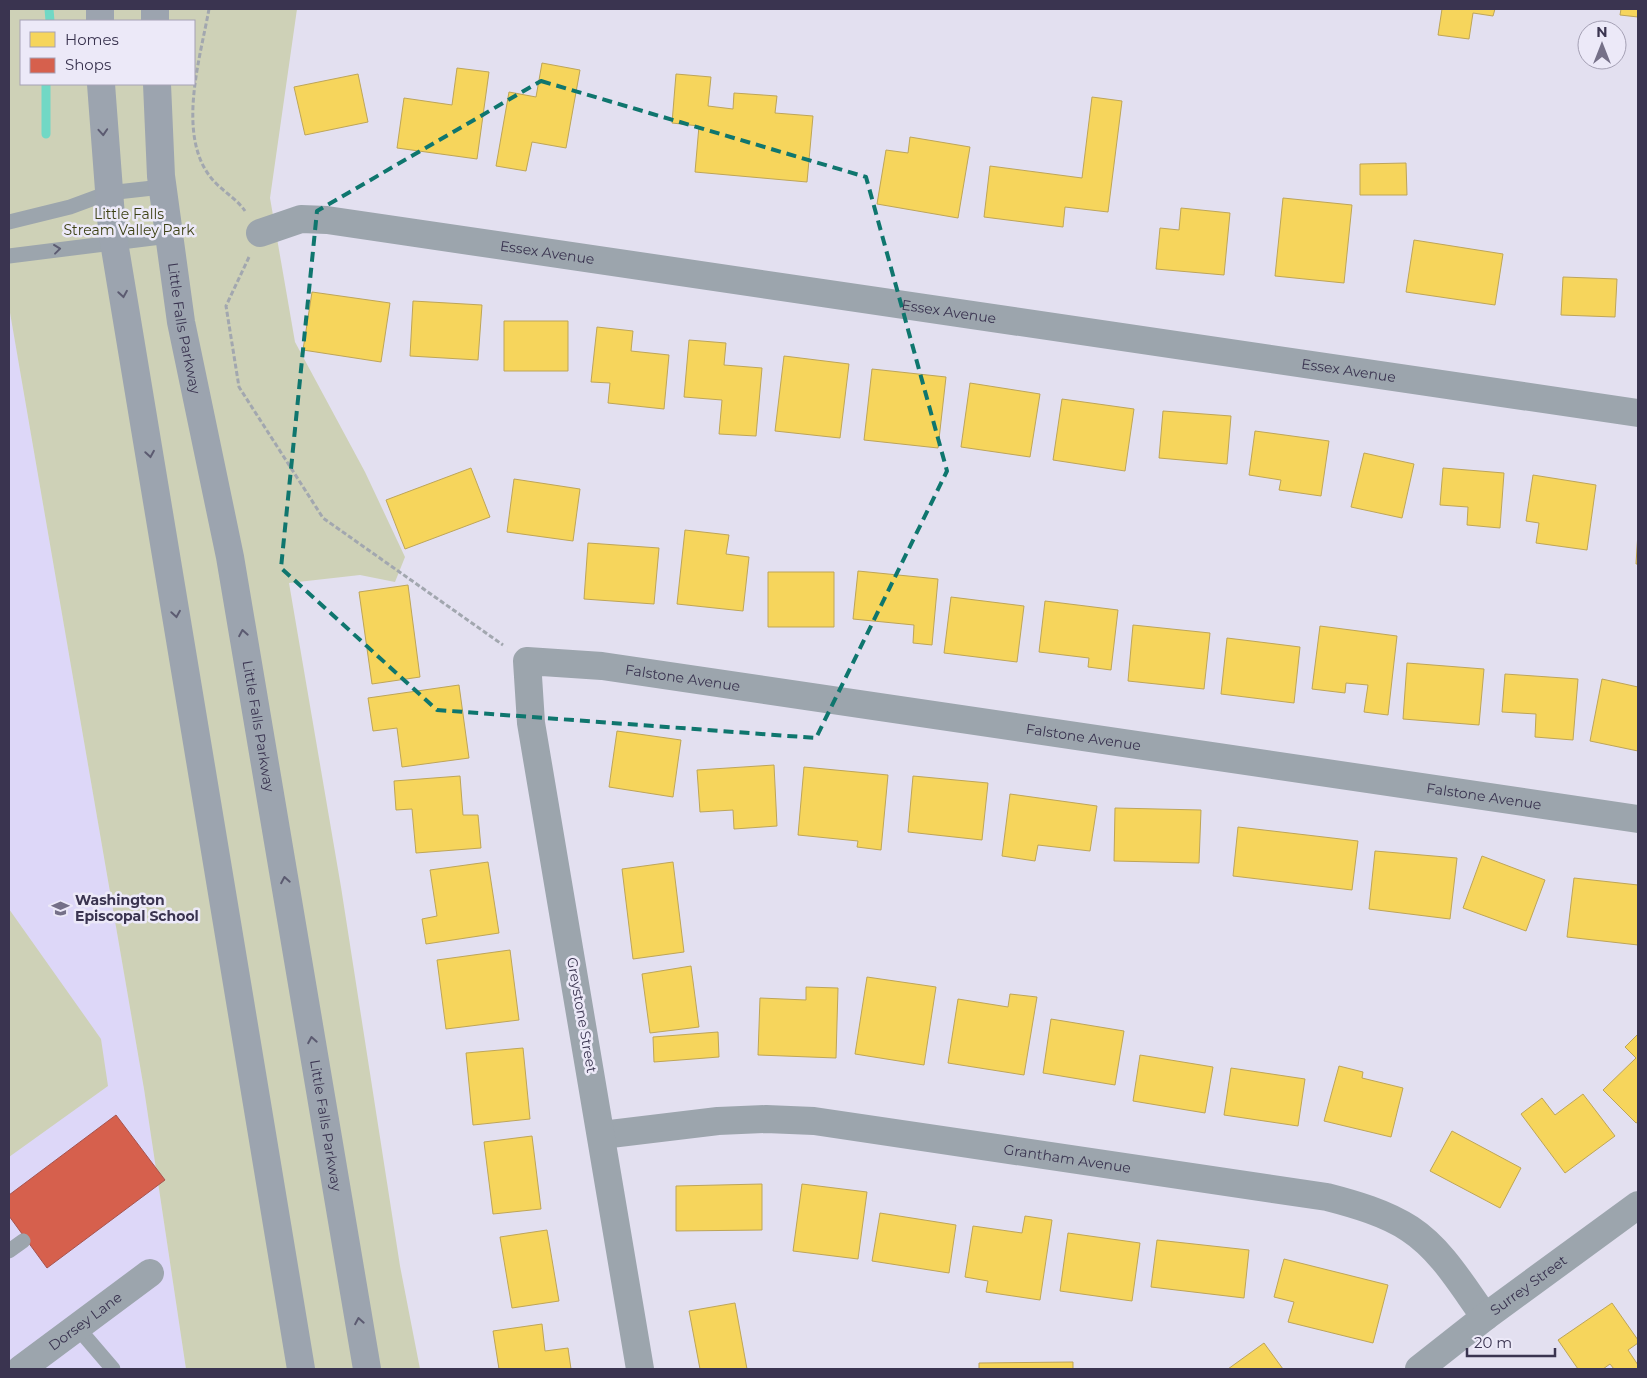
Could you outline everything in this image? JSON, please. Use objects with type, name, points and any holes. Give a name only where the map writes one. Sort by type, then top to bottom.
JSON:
[{"type":"main road","points":[[101,85],[108,193],[114,242],[302,1369]]},
{"type":"main road","name":"Little Falls Parkway","points":[[157,85],[162,187],[181,322],[230,557],[368,1369]]},
{"type":"street","name":"Essex Avenue","points":[[260,233],[301,218],[327,220],[1638,413]]},
{"type":"street","name":"Falstone Avenue","points":[[527,661],[602,666],[1638,818]]},
{"type":"street","name":"Greystone Street","points":[[527,661],[531,723],[640,1369]]},
{"type":"street","name":"Grantham Avenue","points":[[602,1135],[718,1120],[814,1120],[1327,1197],[1359,1206],[1410,1228],[1437,1252],[1485,1317]]},
{"type":"street","name":"Surrey Street","points":[[1419,1369],[1485,1317],[1638,1205]]},
{"type":"street","name":"Dorsey Lane","points":[[20,1369],[150,1273]]},
{"type":"lane","points":[[9,222],[70,207],[108,193],[162,187]]},
{"type":"lane","points":[[9,256],[169,236]]},
{"type":"lane","points":[[9,1252],[23,1241]]},
{"type":"lane","points":[[77,1327],[113,1369]]},
{"type":"path","points":[[209,9],[193,100],[195,147],[212,179],[238,201],[260,233],[226,306],[239,387],[323,518],[527,661]]},
{"type":"highlighted area","points":[[541,81],[866,177],[947,471],[816,738],[437,710],[281,568],[317,211]]},
{"type":"shaded area","name":"Washington Episcopal School","points":[[9,307],[144,1089],[186,1369],[9,1369]]},
{"type":"green space","name":"Little Falls Stream Valley Park","points":[[9,9],[297,9],[270,198],[295,342],[365,472],[405,557],[395,582],[360,575],[289,583],[341,887],[400,1266],[420,1369],[186,1369],[144,1089],[9,307]]},
{"type":"green space","points":[[9,909],[101,1039],[108,1086],[9,1157]]},
{"type":"building: Homes","points":[[1442,9],[1495,9],[1493,16],[1473,13],[1469,39],[1438,35]]},
{"type":"building: Homes","points":[[1621,9],[1638,9],[1638,17],[1620,15]]},
{"type":"building: Homes","points":[[542,63],[580,70],[566,148],[532,142],[526,171],[496,166],[509,92],[536,97]]},
{"type":"building: Homes","points":[[457,68],[489,72],[477,159],[397,148],[404,98],[452,105]]},
{"type":"building: Homes","points":[[358,74],[368,122],[305,135],[294,87]]},
{"type":"building: Homes","points":[[676,74],[711,77],[708,106],[733,109],[734,93],[777,96],[775,113],[813,116],[807,182],[695,172],[699,126],[672,123]]},
{"type":"building: Homes","points":[[1092,97],[1122,101],[1108,212],[1065,207],[1063,227],[984,217],[990,166],[1082,178]]},
{"type":"building: Homes","points":[[910,137],[970,147],[958,218],[877,204],[886,150],[908,153]]},
{"type":"building: Homes","points":[[1406,163],[1407,195],[1360,195],[1360,164]]},
{"type":"building: Homes","points":[[1283,198],[1352,205],[1344,283],[1275,276]]},
{"type":"building: Homes","points":[[1181,208],[1230,213],[1224,275],[1156,269],[1160,228],[1179,230]]},
{"type":"building: Homes","points":[[1414,240],[1503,254],[1495,305],[1406,292]]},
{"type":"building: Homes","points":[[1563,277],[1617,279],[1615,317],[1561,315]]},
{"type":"building: Homes","points":[[312,292],[390,303],[381,362],[303,350]]},
{"type":"building: Homes","points":[[413,301],[482,305],[478,360],[410,356]]},
{"type":"building: Homes","points":[[504,321],[568,321],[568,371],[504,371]]},
{"type":"building: Homes","points":[[597,327],[633,331],[631,351],[669,355],[664,409],[608,403],[610,383],[591,382]]},
{"type":"building: Homes","points":[[689,340],[726,343],[724,365],[762,368],[756,436],[719,434],[722,400],[684,397]]},
{"type":"building: Homes","points":[[784,356],[849,364],[840,438],[775,431]]},
{"type":"building: Homes","points":[[872,369],[946,377],[938,448],[864,440]]},
{"type":"building: Homes","points":[[970,383],[1040,394],[1030,457],[961,447]]},
{"type":"building: Homes","points":[[1062,399],[1134,409],[1125,471],[1053,460]]},
{"type":"building: Homes","points":[[1163,411],[1231,416],[1227,464],[1159,458]]},
{"type":"building: Homes","points":[[1255,431],[1329,441],[1321,496],[1279,490],[1281,480],[1249,475]]},
{"type":"building: Homes","points":[[1364,453],[1414,464],[1402,518],[1351,507]]},
{"type":"building: Homes","points":[[471,468],[490,517],[405,549],[386,500]]},
{"type":"building: Homes","points":[[1443,468],[1504,473],[1500,528],[1467,525],[1468,507],[1440,505]]},
{"type":"building: Homes","points":[[1533,475],[1596,485],[1587,550],[1536,543],[1539,523],[1526,521]]},
{"type":"building: Homes","points":[[514,479],[580,489],[573,541],[507,532]]},
{"type":"building: Homes","points":[[685,530],[729,535],[726,554],[749,557],[743,611],[677,604]]},
{"type":"building: Homes","points":[[1638,532],[1638,564],[1636,564]]},
{"type":"building: Homes","points":[[588,543],[659,548],[654,604],[584,599]]},
{"type":"building: Homes","points":[[858,571],[938,579],[932,645],[913,643],[914,625],[853,619]]},
{"type":"building: Homes","points":[[768,572],[834,572],[834,627],[768,627]]},
{"type":"building: Homes","points":[[408,585],[420,677],[372,684],[359,592]]},
{"type":"building: Homes","points":[[951,597],[1024,606],[1017,662],[944,653]]},
{"type":"building: Homes","points":[[1045,601],[1118,610],[1111,670],[1088,667],[1089,658],[1039,652]]},
{"type":"building: Homes","points":[[1133,625],[1210,633],[1204,689],[1128,681]]},
{"type":"building: Homes","points":[[1320,626],[1397,636],[1388,715],[1364,712],[1368,685],[1346,683],[1345,693],[1312,689]]},
{"type":"building: Homes","points":[[1227,638],[1300,647],[1294,703],[1221,694]]},
{"type":"building: Homes","points":[[1407,663],[1484,669],[1479,725],[1403,719]]},
{"type":"building: Homes","points":[[1505,674],[1578,679],[1573,740],[1535,737],[1536,714],[1502,712]]},
{"type":"building: Homes","points":[[1602,679],[1638,687],[1638,751],[1590,741]]},
{"type":"building: Homes","points":[[459,685],[469,758],[402,767],[397,728],[373,731],[368,698]]},
{"type":"building: Homes","points":[[617,731],[681,740],[673,797],[609,787]]},
{"type":"building: Homes","points":[[774,765],[777,826],[734,829],[733,810],[700,812],[697,770]]},
{"type":"building: Homes","points":[[804,767],[888,775],[881,850],[857,847],[858,841],[798,835]]},
{"type":"building: Homes","points":[[460,776],[463,815],[478,815],[481,848],[416,853],[412,809],[396,810],[394,781]]},
{"type":"building: Homes","points":[[913,776],[988,783],[982,840],[908,832]]},
{"type":"building: Homes","points":[[1010,794],[1097,806],[1090,851],[1038,845],[1035,861],[1002,856]]},
{"type":"building: Homes","points":[[1115,808],[1201,810],[1199,863],[1114,861]]},
{"type":"building: Homes","points":[[1238,827],[1358,841],[1352,890],[1233,876]]},
{"type":"building: Homes","points":[[1375,851],[1457,858],[1450,919],[1369,909]]},
{"type":"building: Homes","points":[[1482,856],[1545,880],[1526,931],[1463,908]]},
{"type":"building: Homes","points":[[488,862],[499,933],[426,944],[422,919],[437,916],[430,870]]},
{"type":"building: Homes","points":[[673,862],[684,952],[633,959],[622,869]]},
{"type":"building: Homes","points":[[1574,878],[1638,885],[1638,945],[1567,937]]},
{"type":"building: Homes","points":[[510,950],[519,1020],[446,1029],[437,960]]},
{"type":"building: Homes","points":[[691,966],[699,1027],[650,1033],[642,974]]},
{"type":"building: Homes","points":[[867,977],[936,987],[924,1065],[855,1054]]},
{"type":"building: Homes","points":[[806,987],[838,988],[836,1058],[758,1055],[760,998],[806,1000]]},
{"type":"building: Homes","points":[[1010,994],[1037,997],[1024,1075],[948,1063],[958,999],[1008,1007]]},
{"type":"building: Homes","points":[[1051,1019],[1124,1031],[1115,1085],[1043,1073]]},
{"type":"building: Homes","points":[[718,1032],[719,1057],[654,1062],[653,1037]]},
{"type":"building: Homes","points":[[1638,1034],[1638,1122],[1636,1123],[1603,1090],[1636,1058],[1625,1047]]},
{"type":"building: Homes","points":[[523,1048],[530,1119],[473,1125],[466,1053]]},
{"type":"building: Homes","points":[[1140,1055],[1213,1067],[1205,1113],[1133,1101]]},
{"type":"building: Homes","points":[[1339,1066],[1363,1072],[1362,1078],[1403,1088],[1391,1137],[1324,1121]]},
{"type":"building: Homes","points":[[1231,1068],[1305,1079],[1298,1126],[1224,1115]]},
{"type":"building: Homes","points":[[1583,1094],[1615,1136],[1565,1173],[1521,1114],[1542,1098],[1555,1115]]},
{"type":"building: Homes","points":[[1452,1131],[1521,1168],[1500,1208],[1430,1171]]},
{"type":"building: Homes","points":[[532,1136],[541,1209],[493,1214],[484,1142]]},
{"type":"building: Homes","points":[[762,1184],[762,1230],[676,1231],[676,1186]]},
{"type":"building: Homes","points":[[802,1184],[867,1192],[858,1259],[793,1251]]},
{"type":"building: Homes","points":[[880,1213],[956,1225],[949,1273],[872,1261]]},
{"type":"building: Homes","points":[[1025,1216],[1052,1220],[1040,1300],[986,1292],[988,1281],[965,1277],[973,1226],[1022,1233]]},
{"type":"building: Homes","points":[[547,1230],[559,1301],[512,1308],[500,1237]]},
{"type":"building: Homes","points":[[1068,1233],[1140,1243],[1132,1301],[1060,1291]]},
{"type":"building: Homes","points":[[1157,1240],[1249,1250],[1244,1298],[1151,1287]]},
{"type":"building: Homes","points":[[1284,1259],[1388,1285],[1373,1343],[1288,1322],[1294,1302],[1274,1297]]},
{"type":"building: Homes","points":[[735,1303],[747,1369],[700,1369],[689,1311]]},
{"type":"building: Homes","points":[[1612,1303],[1638,1340],[1638,1343],[1628,1350],[1638,1365],[1638,1369],[1614,1369],[1610,1364],[1603,1369],[1578,1369],[1558,1340]]},
{"type":"building: Homes","points":[[542,1324],[545,1351],[568,1348],[571,1369],[499,1369],[493,1331]]},
{"type":"building: Homes","points":[[1264,1343],[1283,1369],[1228,1369]]},
{"type":"building: Homes","points":[[1073,1362],[1073,1369],[979,1369],[979,1363]]},
{"type":"building: Shops","points":[[116,1115],[165,1180],[47,1268],[9,1216],[9,1195]]},
{"type":"waterway","points":[[49,9],[50,20]]},
{"type":"waterway","points":[[46,85],[46,134]]},
{"type":"place","name":"Washington Episcopal School","points":[[61,908]]}]
